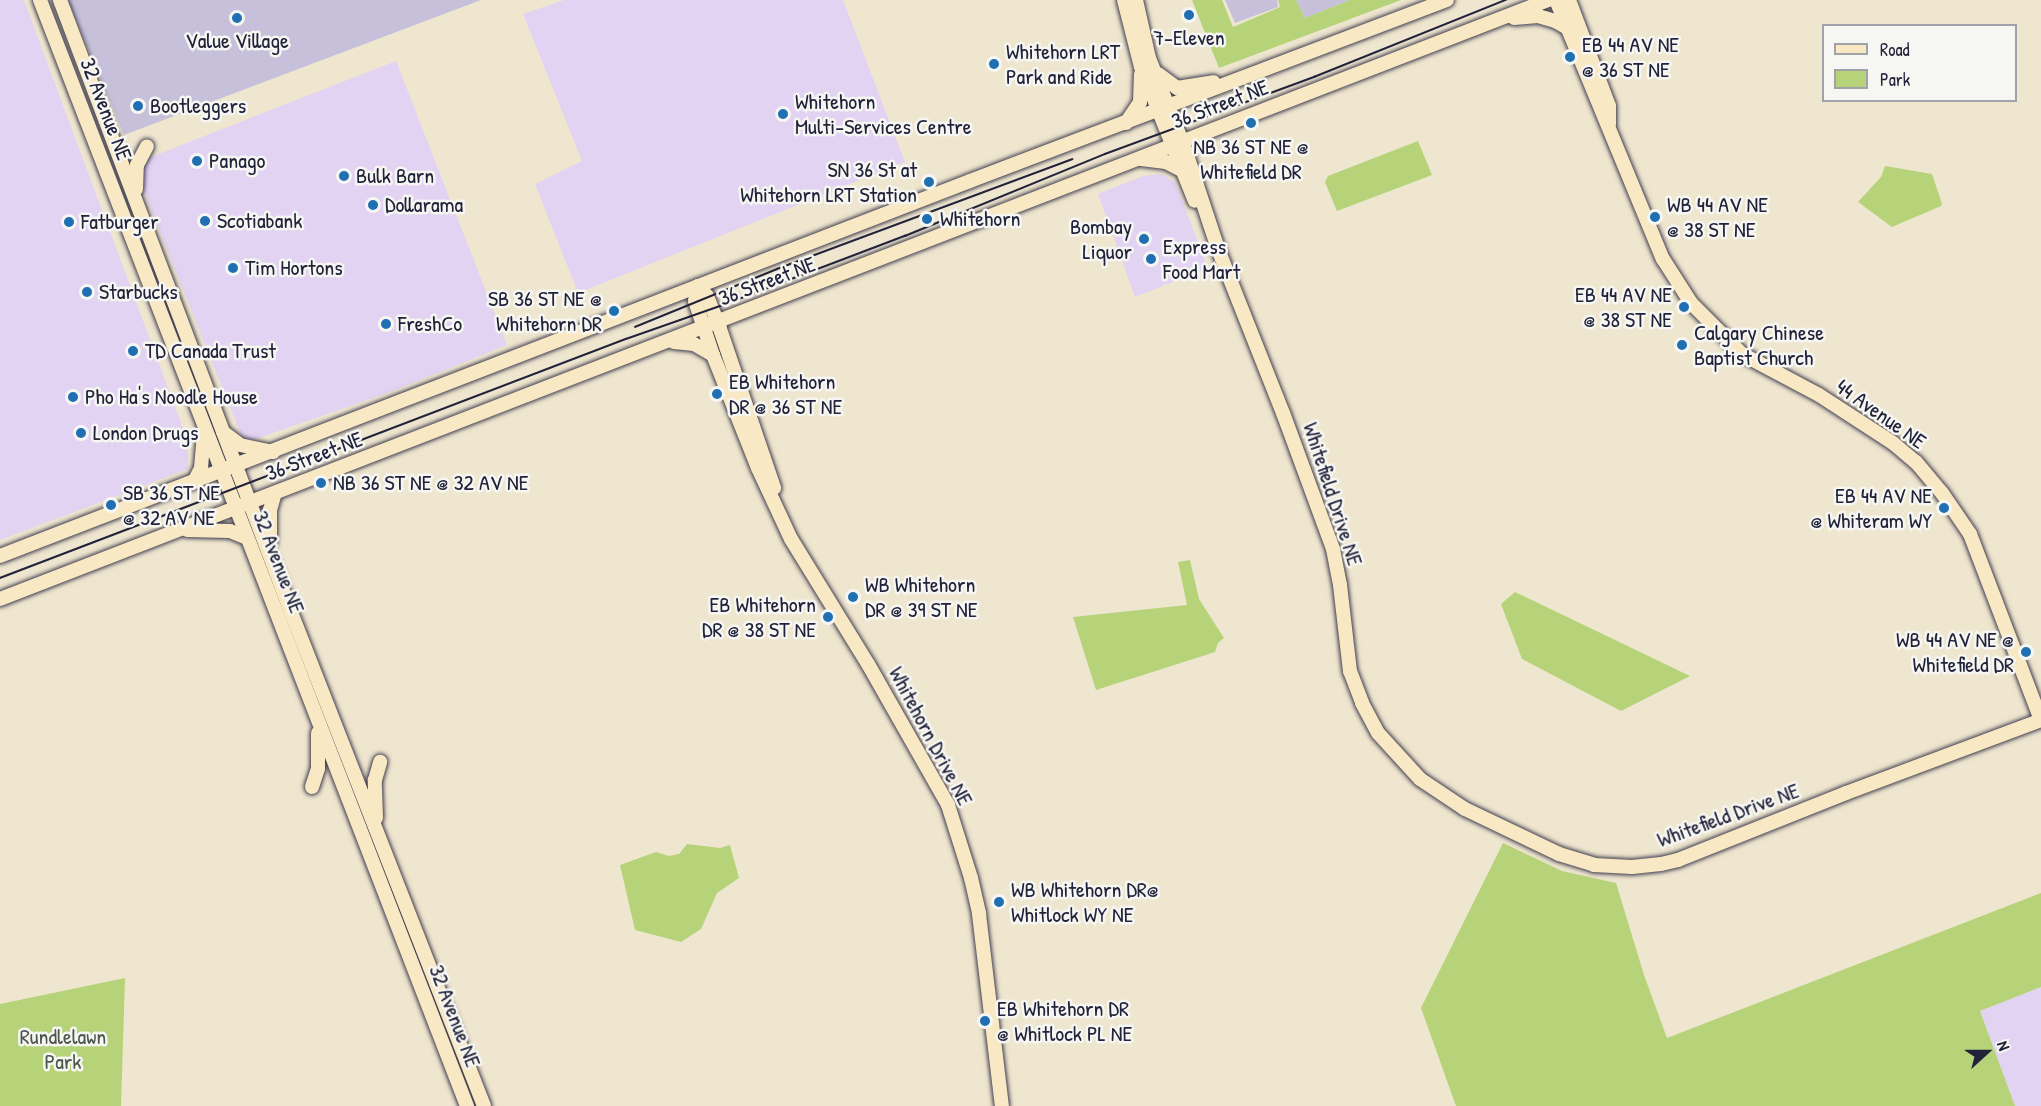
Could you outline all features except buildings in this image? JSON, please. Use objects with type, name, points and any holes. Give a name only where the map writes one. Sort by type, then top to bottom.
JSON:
[{"type":"main road","name":"32 Avenue NE","points":[[40,0],[467,1106]]},
{"type":"main road","name":"32 Avenue NE","points":[[60,0],[270,555],[484,1106]]},
{"type":"main road","points":[[1124,0],[1142,67],[1164,109],[1177,143]]},
{"type":"main road","points":[[1136,0],[1141,29],[1156,72],[1164,109]]},
{"type":"main road","name":"36 Street NE","points":[[0,556],[970,181],[1447,0]]},
{"type":"main road","name":"36 Street NE","points":[[0,599],[1548,0]]},
{"type":"main road","name":"44 Avenue NE","points":[[1556,0],[1663,259],[1690,303],[1742,354],[1819,395],[1893,443],[1916,462],[1942,493],[1970,534],[2041,720]]},
{"type":"main road","name":"44 Avenue NE","points":[[1569,0],[1608,106],[1609,126]]},
{"type":"main road","points":[[1502,18],[1538,16],[1566,27]]},
{"type":"main road","points":[[1125,124],[1140,102],[1142,67]]},
{"type":"main road","points":[[1156,72],[1177,88],[1237,81]]},
{"type":"main road","name":"Whitefield Drive NE","points":[[1177,143],[1182,170],[1199,210],[1211,229]]},
{"type":"main road","name":"Whitefield Drive NE","points":[[1177,143],[1206,208],[1211,229],[1333,549],[1340,585],[1350,671],[1362,702],[1378,733],[1398,758],[1420,779],[1465,808],[1559,854],[1594,865],[1632,867],[1678,860],[1846,793],[2041,720]]},
{"type":"main road","points":[[138,203],[135,183],[137,165],[147,146]]},
{"type":"main road","points":[[1135,159],[1166,162],[1182,170]]},
{"type":"main road","name":"Whitehorn Drive NE","points":[[698,286],[708,296],[718,323],[768,465],[781,513]]},
{"type":"main road","name":"Whitehorn Drive NE","points":[[698,286],[695,301],[713,355],[758,468],[807,569],[868,664],[948,805],[971,878],[979,914],[1002,1106]]},
{"type":"main road","points":[[669,342],[694,344],[713,355]]},
{"type":"main road","points":[[194,482],[201,468],[204,426]]},
{"type":"main road","points":[[223,432],[240,445],[273,452]]},
{"type":"main road","points":[[270,555],[269,521],[275,493]]},
{"type":"main road","points":[[179,530],[230,531],[247,538]]},
{"type":"main road","points":[[312,787],[318,768],[317,719]]},
{"type":"main road","points":[[376,830],[375,780],[380,762]]},
{"type":"shaded area","points":[[0,0],[24,0],[188,442],[188,469],[0,540]]},
{"type":"shaded area","points":[[68,0],[481,0],[124,135]]},
{"type":"shaded area","points":[[564,0],[843,0],[905,162],[578,293],[535,184],[582,161],[523,14]]},
{"type":"shaded area","points":[[1225,0],[1277,0],[1278,7],[1235,23]]},
{"type":"shaded area","points":[[1296,0],[1350,0],[1305,18]]},
{"type":"shaded area","points":[[396,61],[507,345],[393,391],[256,439],[243,440],[133,164]]},
{"type":"shaded area","points":[[1161,174],[1175,182],[1208,268],[1135,297],[1098,194],[1143,176]]},
{"type":"shaded area","points":[[2041,987],[2041,1106],[2015,1106],[1980,1011]]},
{"type":"green space","points":[[1192,0],[1222,0],[1233,27],[1280,7],[1278,0],[1296,0],[1305,18],[1350,0],[1401,0],[1219,68]]},
{"type":"green space","points":[[1418,141],[1432,175],[1337,211],[1325,182],[1328,176]]},
{"type":"green space","points":[[1885,166],[1932,174],[1941,206],[1892,227],[1858,202],[1881,177]]},
{"type":"green space","points":[[1190,560],[1199,599],[1224,638],[1218,643],[1215,652],[1096,690],[1073,617],[1187,605],[1178,562]]},
{"type":"green space","points":[[1515,592],[1690,676],[1621,711],[1522,659],[1501,604]]},
{"type":"green space","points":[[1503,843],[1562,871],[1616,883],[1644,975],[1667,1038],[2041,893],[2041,987],[1980,1011],[2015,1106],[1456,1106],[1421,1008]]},
{"type":"green space","points":[[687,844],[720,848],[730,845],[739,878],[717,893],[701,929],[681,942],[635,930],[620,865],[656,852],[669,856],[679,854]]},
{"type":"green space","name":"Rundlelawn Park","points":[[125,978],[121,1106],[0,1106],[0,1004]]},
{"type":"tram line","points":[[0,578],[626,339],[905,236],[1105,154],[1314,77],[1506,0]]},
{"type":"tram line","points":[[635,327],[777,269],[1072,159]]},
{"type":"place","name":"7-Eleven","points":[[1189,15]]},
{"type":"place","name":"Value Village","points":[[237,18]]},
{"type":"place","name":"EB 44 AV NE @ 36 ST NE","points":[[1570,57]]},
{"type":"place","name":"Whitehorn LRT Park and Ride","points":[[994,64]]},
{"type":"place","name":"Bootleggers","points":[[138,106]]},
{"type":"place","name":"Whitehorn Multi-Services Centre","points":[[783,114]]},
{"type":"place","name":"NB 36 ST NE @ Whitefield DR","points":[[1251,123]]},
{"type":"place","name":"Panago","points":[[197,161]]},
{"type":"place","name":"Bulk Barn","points":[[344,176]]},
{"type":"place","name":"SN 36 St at Whitehorn LRT Station","points":[[929,182]]},
{"type":"place","name":"Dollarama","points":[[373,205]]},
{"type":"place","name":"WB 44 AV NE @ 38 ST NE","points":[[1655,217]]},
{"type":"place","name":"Whitehorn","points":[[927,219]]},
{"type":"place","name":"Scotiabank","points":[[205,221]]},
{"type":"place","name":"Fatburger","points":[[69,222]]},
{"type":"place","name":"Bombay Liquor","points":[[1144,239]]},
{"type":"place","name":"Express Food Mart","points":[[1151,259]]},
{"type":"place","name":"Tim Hortons","points":[[233,268]]},
{"type":"place","name":"Starbucks","points":[[87,292]]},
{"type":"place","name":"EB 44 AV NE @ 38 ST NE","points":[[1684,307]]},
{"type":"place","name":"SB 36 ST NE @ Whitehorn DR","points":[[614,311]]},
{"type":"place","name":"FreshCo","points":[[386,324]]},
{"type":"place","name":"Calgary Chinese Baptist Church","points":[[1682,345]]},
{"type":"place","name":"TD Canada Trust","points":[[133,351]]},
{"type":"place","name":"EB Whitehorn DR @ 36 ST NE","points":[[717,394]]},
{"type":"place","name":"Pho Ha's Noodle House","points":[[73,397]]},
{"type":"place","name":"London Drugs","points":[[81,433]]},
{"type":"place","name":"NB 36 ST NE @ 32 AV NE","points":[[321,483]]},
{"type":"place","name":"SB 36 ST NE @ 32 AV NE","points":[[111,505]]},
{"type":"place","name":"EB 44 AV NE @ Whiteram WY","points":[[1944,508]]},
{"type":"place","name":"WB Whitehorn DR @ 39 ST NE","points":[[853,597]]},
{"type":"place","name":"EB Whitehorn DR @ 38 ST NE","points":[[828,617]]},
{"type":"place","name":"WB 44 AV NE @ Whitefield DR","points":[[2026,652]]},
{"type":"place","name":"WB Whitehorn DR@ Whitlock WY NE","points":[[999,902]]},
{"type":"place","name":"EB Whitehorn DR @ Whitlock PL NE","points":[[985,1021]]}]
